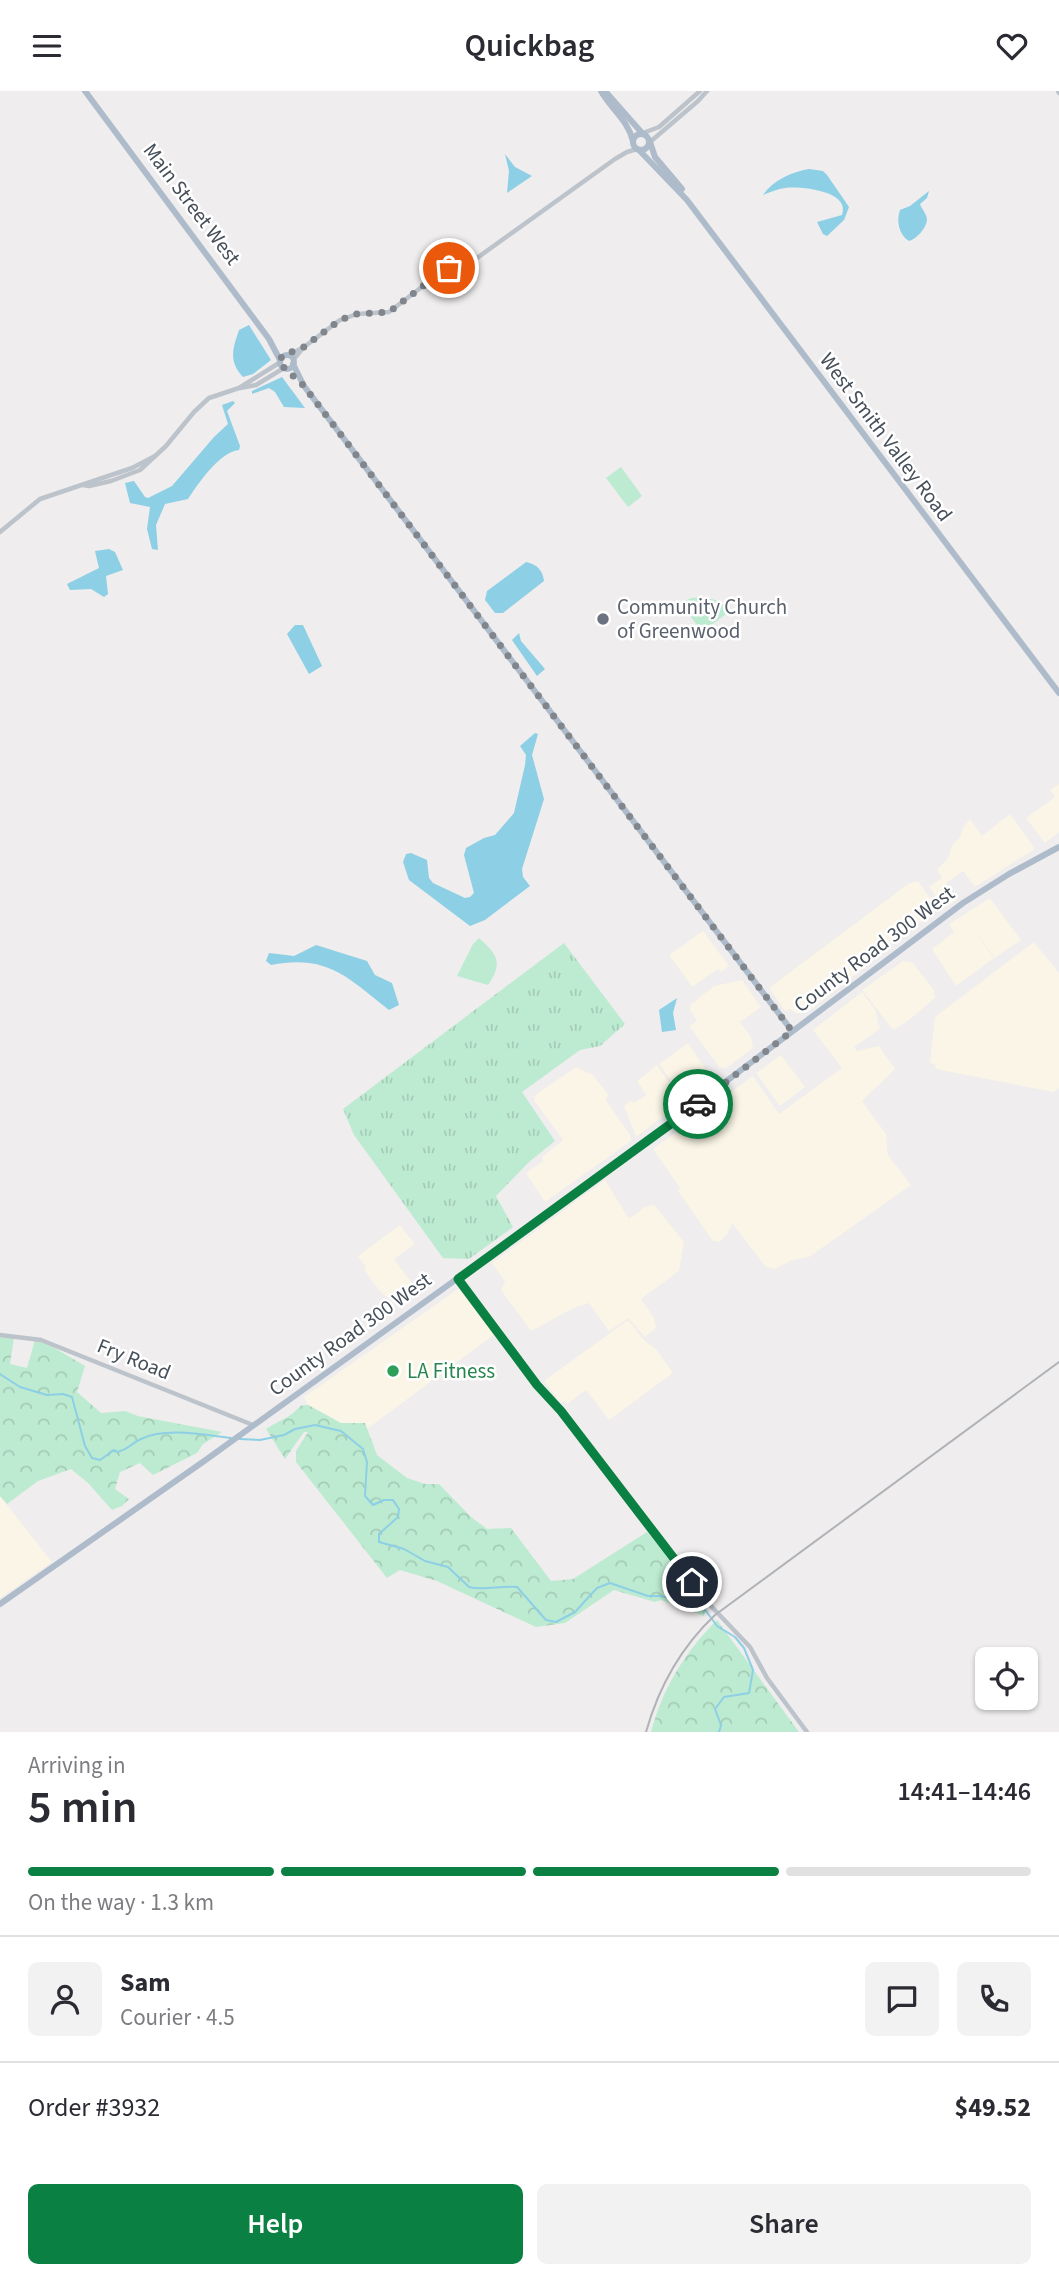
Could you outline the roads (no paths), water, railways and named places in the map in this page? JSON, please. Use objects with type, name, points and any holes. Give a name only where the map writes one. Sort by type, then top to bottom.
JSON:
[{"type":"main road","name":"Main Street West","points":[[85,91],[304,386],[792,1031]]},
{"type":"main road","points":[[603,91],[650,142],[646,149],[638,150],[628,125],[606,101],[603,91]]},
{"type":"main road","points":[[633,142],[636,135],[643,133]]},
{"type":"main road","name":"West Smith Valley Road","points":[[650,142],[654,157],[675,179],[687,200],[1059,694]]},
{"type":"main road","name":"West Smith Valley Road","points":[[638,150],[687,200]]},
{"type":"main road","name":"County Road 300 West","points":[[0,1604],[458,1279],[680,1117],[968,900],[1059,847]]},
{"type":"street","points":[[643,133],[659,127],[699,91]]},
{"type":"street","points":[[650,142],[707,91]]},
{"type":"street","points":[[0,532],[40,499],[83,485],[104,483],[148,465],[209,398],[239,388],[286,362],[340,320],[357,314],[389,312],[427,283],[439,264],[457,268],[470,263],[627,152],[633,142]]},
{"type":"street","points":[[627,152],[638,150]]},
{"type":"street","points":[[458,1279],[537,1385],[561,1411],[711,1606],[750,1647],[766,1678],[807,1732]]},
{"type":"street","name":"Fry Road","points":[[0,1335],[41,1340],[253,1425]]},
{"type":"water","points":[[505,154],[515,167],[532,176],[507,193],[509,171]]},
{"type":"water","points":[[809,169],[823,171],[849,207],[844,220],[827,236],[817,222],[842,215],[843,207],[832,195],[812,189],[792,188],[763,195],[783,177]]},
{"type":"water","points":[[929,191],[927,198],[920,204],[926,216],[926,223],[920,233],[909,241],[899,227],[900,210],[910,206]]},
{"type":"water","points":[[249,325],[271,360],[253,374],[243,377],[235,365],[234,349],[239,330]]},
{"type":"water","points":[[282,377],[305,408],[284,407],[275,392],[269,388],[252,394],[252,391]]},
{"type":"water","points":[[233,401],[235,403],[227,411],[240,446],[239,450],[217,462],[188,499],[165,504],[156,525],[158,550],[152,549],[147,529],[150,507],[130,503],[125,483],[134,481],[148,498],[172,486],[228,424],[222,405]]},
{"type":"water","points":[[109,549],[115,552],[123,570],[106,576],[108,594],[104,597],[91,589],[70,590],[67,584],[99,568],[95,551]]},
{"type":"water","points":[[526,562],[539,569],[544,581],[503,613],[495,613],[485,600],[487,591]]},
{"type":"water","points":[[295,625],[303,625],[322,666],[309,674],[287,634]]},
{"type":"water","points":[[519,633],[521,641],[545,669],[537,676],[512,640]]},
{"type":"water","points":[[535,733],[538,734],[532,755],[544,799],[522,869],[523,877],[530,886],[485,920],[470,926],[409,880],[403,862],[406,854],[411,853],[427,860],[429,878],[433,883],[465,898],[470,897],[474,893],[464,855],[466,848],[495,835],[514,813],[526,755],[520,746]]},
{"type":"water","points":[[316,945],[367,961],[375,975],[392,983],[399,1005],[389,1010],[349,979],[323,966],[291,962],[271,965],[266,961],[269,953],[294,956]]},
{"type":"water","points":[[677,998],[673,1013],[676,1030],[662,1032],[659,1010]]},
{"type":"waterway","points":[[0,1374],[20,1387],[47,1395],[63,1394],[72,1397],[85,1446],[92,1458],[100,1460],[114,1450],[121,1451],[141,1439],[162,1433],[231,1438]]},
{"type":"waterway","points":[[240,1439],[260,1440],[315,1425],[341,1431],[363,1449],[367,1462],[365,1496],[373,1505],[384,1500],[393,1500],[399,1509],[398,1517],[379,1534],[379,1542],[404,1549],[425,1561],[448,1567],[469,1587],[517,1587],[546,1620],[556,1622],[575,1612],[597,1588],[610,1583],[648,1596],[661,1596],[703,1607],[717,1626],[735,1637],[744,1648],[753,1670],[749,1693],[724,1697],[715,1709],[721,1725],[719,1732]]},
{"type":"railway","points":[[646,1732],[657,1699],[672,1669],[691,1641],[715,1615],[1059,1362]]},
{"type":"place","name":"Community Church of Greenwood","points":[[603,619]]},
{"type":"place","name":"LA Fitness","points":[[393,1371]]}]
